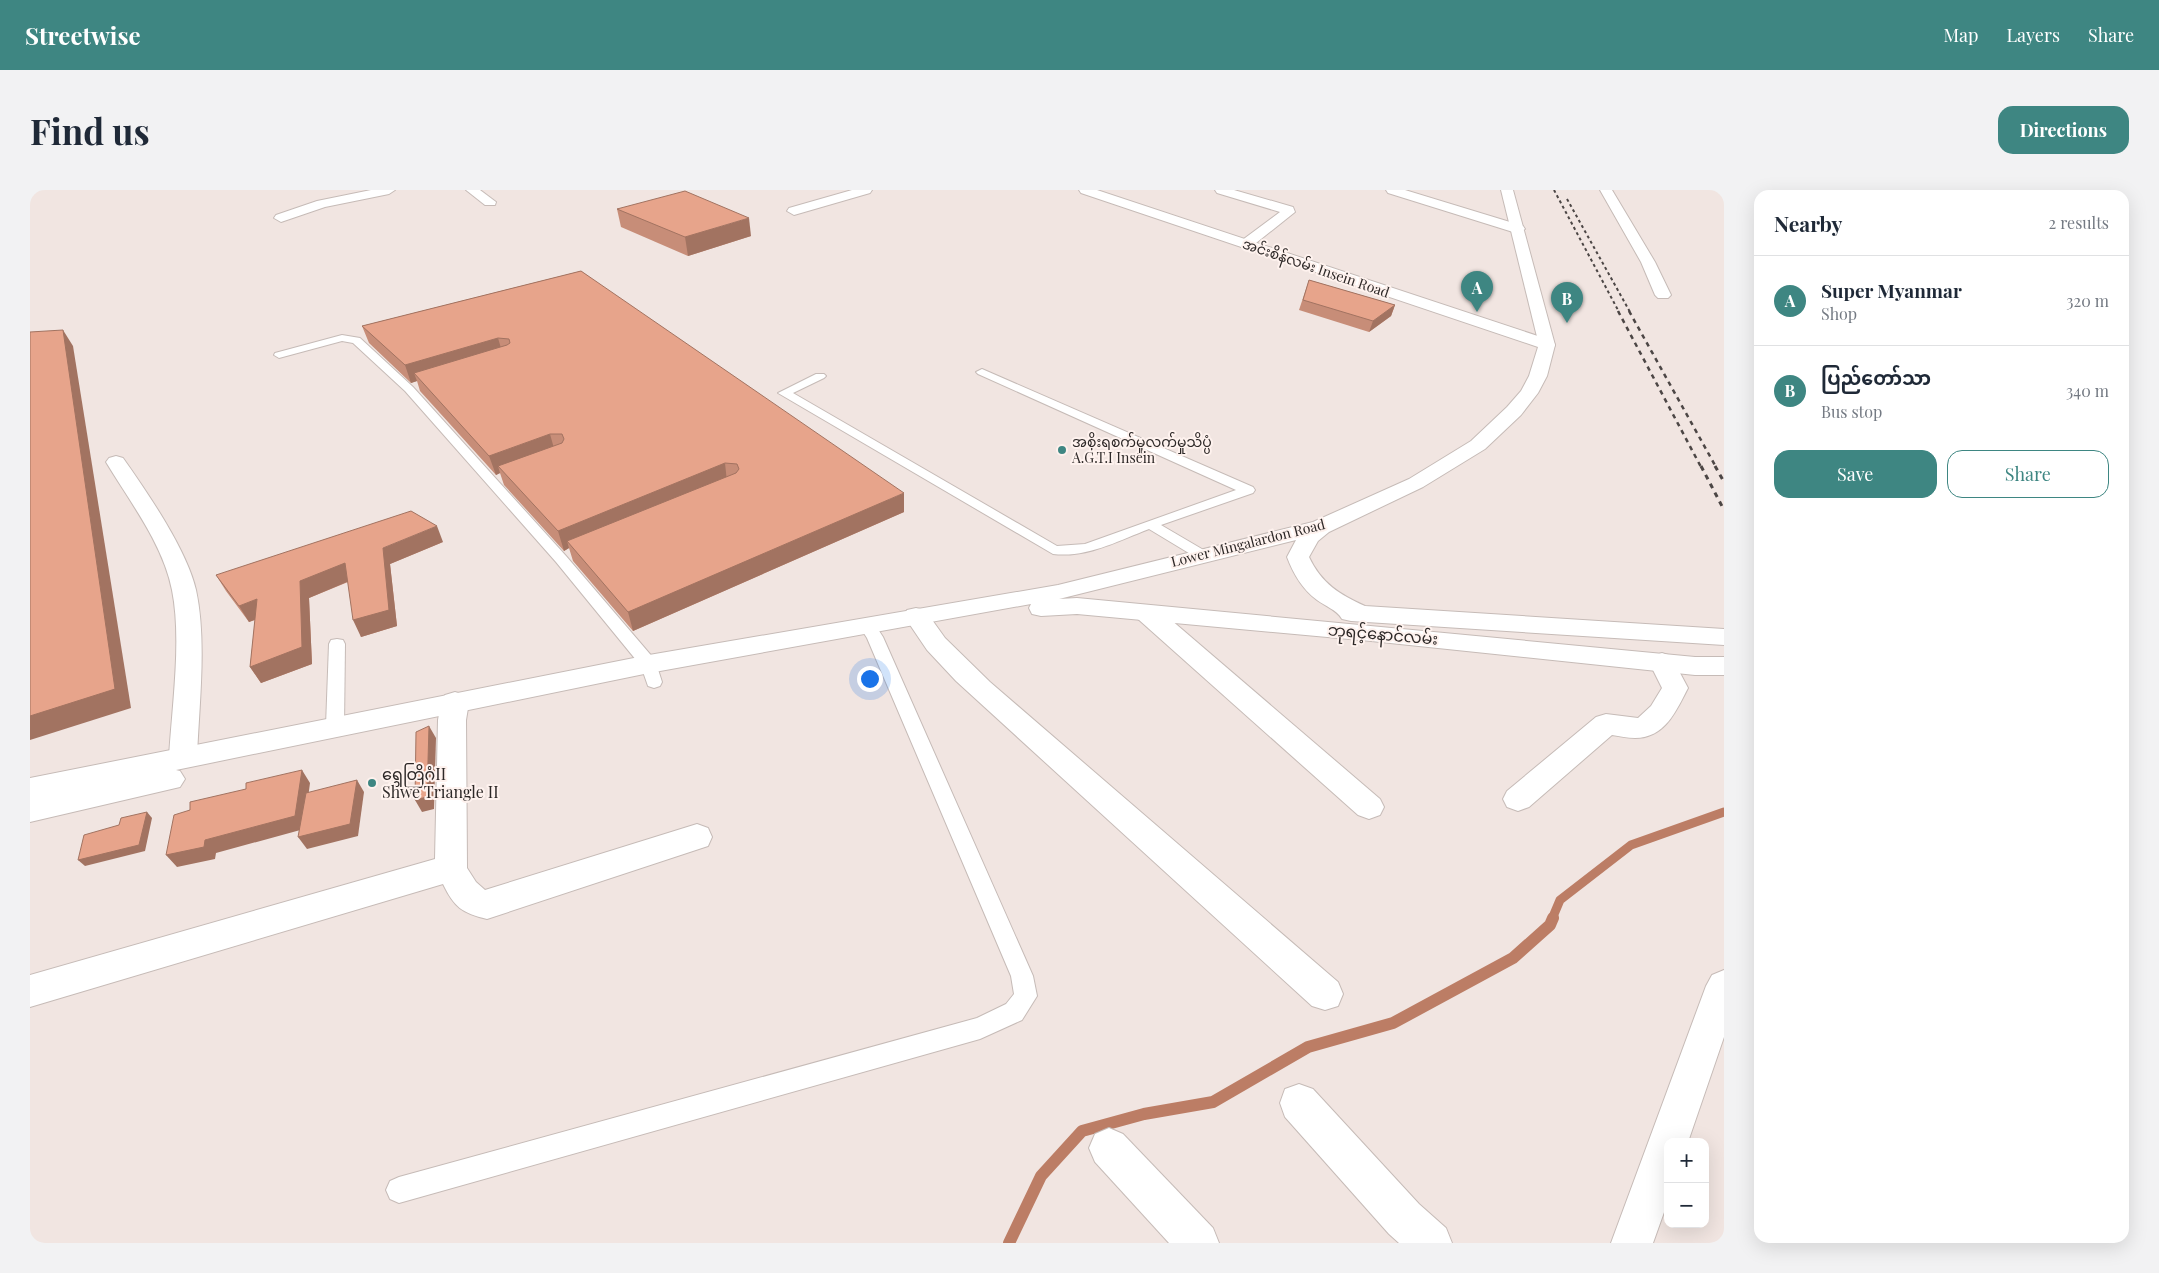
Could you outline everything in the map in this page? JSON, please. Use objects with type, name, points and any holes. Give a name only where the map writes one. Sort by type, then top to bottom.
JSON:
[{"type":"main road","points":[[281,218],[322,204],[389,190]]},
{"type":"main road","points":[[472,190],[490,202]]},
{"type":"main road","points":[[794,211],[866,190]]},
{"type":"main road","name":"အင်းစိန်လမ်း Insein Road","points":[[1085,190],[1547,345]]},
{"type":"main road","points":[[1221,190],[1288,210],[1288,212],[1246,244]]},
{"type":"main road","points":[[1392,190],[1518,229]]},
{"type":"main road","points":[[1507,190],[1547,345]]},
{"type":"main road","points":[[1606,190],[1648,262],[1664,295]]},
{"type":"main road","name":"Lower Mingalardon Road","points":[[1050,600],[1202,555],[1321,527],[1416,483],[1478,445],[1514,411],[1529,393],[1538,376],[1547,345]]},
{"type":"main road","points":[[116,462],[169,548],[184,589],[189,629],[183,757]]},
{"type":"main road","points":[[1321,527],[1309,537],[1298,557],[1303,570],[1313,584],[1332,601],[1362,614]]},
{"type":"main road","points":[[30,789],[335,726],[453,711],[919,622],[1050,600]]},
{"type":"main road","name":"ဘုရင့်နောင်လမ်း","points":[[1050,600],[1362,614],[1724,638]]},
{"type":"main road","name":"ဘုရင့်နောင်လမ်း","points":[[1050,600],[1077,606],[1147,613],[1371,633],[1695,666],[1724,666]]},
{"type":"main road","points":[[1147,613],[1369,807]]},
{"type":"main road","points":[[919,622],[955,663],[1086,784],[1325,994]]},
{"type":"main road","points":[[1518,799],[1606,724],[1638,728],[1648,726],[1654,721],[1675,688],[1662,662]]},
{"type":"main road","points":[[30,810],[336,743],[453,711]]},
{"type":"main road","points":[[453,711],[451,868],[466,896],[475,903],[487,906],[696,837]]},
{"type":"main road","points":[[30,991],[451,868]]},
{"type":"main road","points":[[1669,1138],[1724,986]]},
{"type":"main road","points":[[1299,1103],[1404,1219],[1430,1243]]},
{"type":"main road","points":[[1109,1148],[1198,1243]]},
{"type":"main road","points":[[1632,1243],[1664,1153]]},
{"type":"lane","points":[[279,355],[350,338],[356,340],[414,388],[493,482],[566,557],[651,673]]},
{"type":"lane","points":[[820,376],[784,393],[1053,550],[1063,552],[1078,551],[1248,490],[982,372]]},
{"type":"lane","points":[[493,482],[510,476]]},
{"type":"lane","points":[[1150,524],[1202,555]]},
{"type":"lane","points":[[399,1190],[980,1028],[1014,1012],[1026,996],[1022,976],[871,631]]},
{"type":"lane","points":[[335,726],[337,644]]},
{"type":"building","points":[[685,191],[749,218],[685,237],[617,209]]},
{"type":"building","points":[[581,271],[904,493],[628,612],[567,541],[736,473],[739,469],[737,464],[725,463],[558,531],[498,466],[562,443],[564,439],[562,434],[550,434],[489,456],[414,373],[507,345],[510,343],[509,339],[498,338],[405,365],[362,326]]},
{"type":"building","points":[[1309,280],[1395,305],[1373,321],[1303,300]]},
{"type":"building","points":[[63,330],[115,689],[30,716],[30,332]]},
{"type":"building","points":[[411,511],[437,526],[383,548],[389,610],[353,620],[345,563],[300,581],[302,647],[250,667],[257,599],[239,606],[216,575]]},
{"type":"building","points":[[429,726],[427,797],[415,800],[416,732]]},
{"type":"building","points":[[302,770],[295,816],[205,840],[204,847],[166,855],[174,815],[190,810],[190,802],[246,789],[246,783]]},
{"type":"building","points":[[357,780],[350,824],[298,837],[306,793]]},
{"type":"building","points":[[147,812],[139,845],[78,860],[84,835],[119,825],[121,818]]},
{"type":"waterway","points":[[1552,919],[1560,900],[1631,845],[1724,812]]},
{"type":"waterway","points":[[1009,1243],[1041,1176],[1082,1131],[1144,1114],[1213,1102],[1308,1047],[1393,1023],[1513,958],[1550,925],[1553,918]]},
{"type":"railway","points":[[1554,190],[1619,312]]},
{"type":"railway","points":[[1567,199],[1630,312]]},
{"type":"railway","points":[[1618,311],[1701,467]]},
{"type":"railway","points":[[1629,311],[1716,467]]},
{"type":"railway","points":[[1701,466],[1724,510]]},
{"type":"railway","points":[[1715,466],[1724,482]]},
{"type":"place","name":"Super Myanmar","points":[[1477,312]]},
{"type":"place","name":"ပြည်တော်သာ","points":[[1567,323]]},
{"type":"place","name":"အစိုးရစက်မှုလက်မှုသိပ္ပံ A.G.T.I Insein","points":[[1062,450]]},
{"type":"place","name":"ရွှေတြိဂံII Shwe Triangle II","points":[[372,783]]}]
